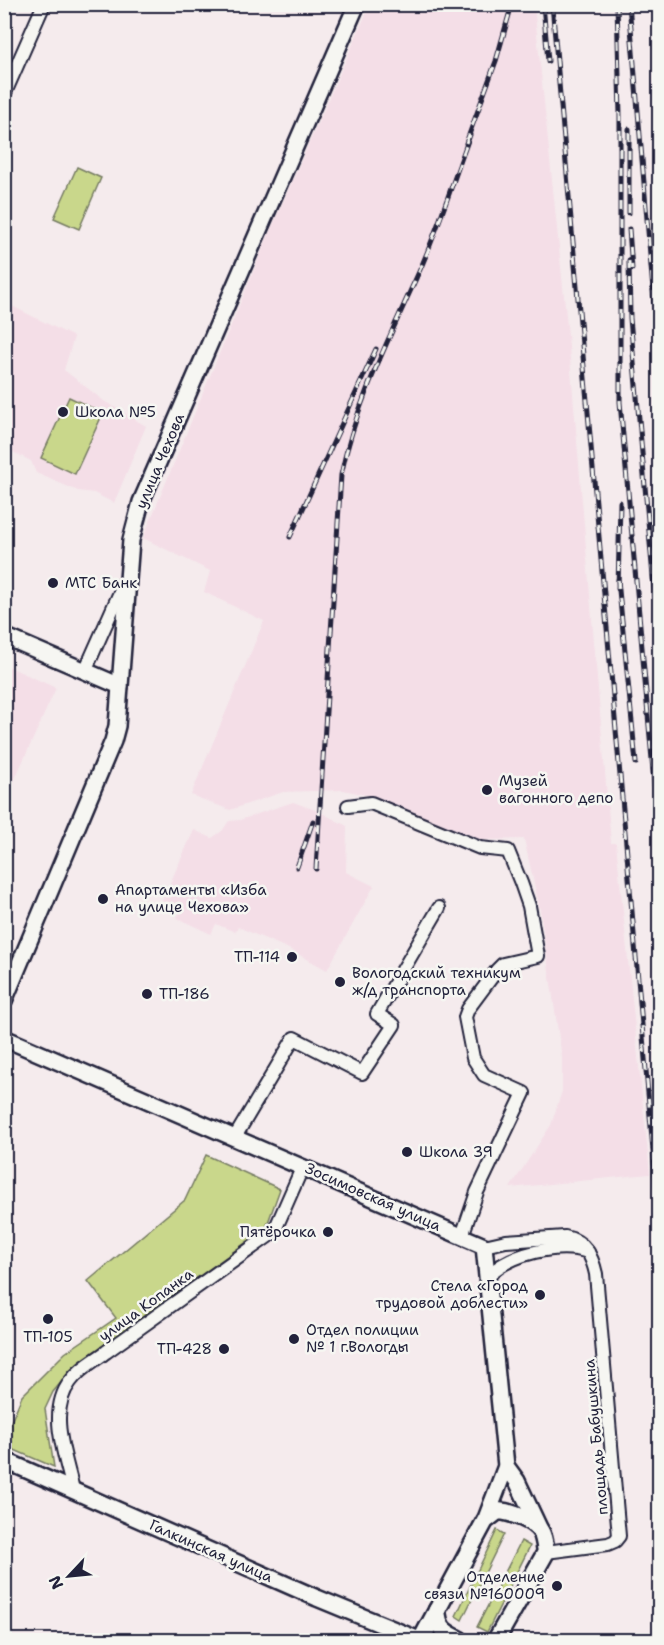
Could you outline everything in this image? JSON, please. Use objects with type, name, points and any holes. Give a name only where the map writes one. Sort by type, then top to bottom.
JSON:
[{"type":"main road","points":[[420,1641],[484,1521],[498,1511],[507,1512],[533,1524],[541,1533],[545,1555],[496,1641]]},
{"type":"main road","points":[[437,1610],[442,1631],[460,1641]]},
{"type":"main road","points":[[503,1641],[507,1623]]},
{"type":"street","points":[[4,95],[44,4]]},
{"type":"street","name":"улица Чехова","points":[[4,1001],[113,741],[117,726],[131,540],[141,502],[357,4]]},
{"type":"street","points":[[85,671],[127,577]]},
{"type":"street","points":[[4,636],[120,686]]},
{"type":"street","points":[[348,806],[371,803],[480,848],[507,851],[522,883],[529,906],[538,956],[512,961],[496,970],[468,1009],[465,1017],[473,1058],[479,1070],[484,1075],[524,1093],[477,1192],[462,1236]]},
{"type":"street","points":[[236,1137],[294,1038],[362,1074],[394,1025],[377,1014],[439,908]]},
{"type":"street","name":"Зосимовская улица","points":[[4,1038],[484,1246]]},
{"type":"street","name":"улица Копанка","points":[[73,1490],[59,1414],[64,1391],[70,1382],[97,1359],[274,1232],[303,1166]]},
{"type":"street","points":[[484,1521],[506,1466],[484,1246],[506,1241],[565,1237],[579,1242],[589,1252]]},
{"type":"street","points":[[488,1276],[504,1262],[535,1252],[572,1249],[589,1252]]},
{"type":"street","name":"площадь Бабушкина","points":[[545,1555],[608,1545],[619,1536],[597,1284],[589,1252]]},
{"type":"street","name":"Галкинская улица","points":[[4,1460],[420,1641]]},
{"type":"street","points":[[506,1466],[517,1481],[541,1533]]},
{"type":"shaded area","points":[[370,5],[534,5],[568,335],[611,843],[616,843],[650,1174],[510,1188],[551,1125],[562,1091],[562,1058],[540,910],[524,839],[481,840],[372,796],[343,790],[283,792],[230,810],[191,795],[264,621],[204,592],[210,571],[143,538],[267,238]]},
{"type":"shaded area","name":"Школа №5","points":[[4,302],[74,337],[64,370],[104,401],[146,426],[114,503],[94,493],[78,491],[36,473],[31,461],[5,448]]},
{"type":"shaded area","points":[[5,665],[56,688],[5,801]]},
{"type":"shaded area","points":[[293,802],[318,811],[347,826],[346,872],[374,886],[327,970],[289,949],[238,927],[235,932],[216,924],[211,934],[177,918],[181,910],[162,901],[194,830],[212,838],[222,831],[229,821],[240,820]]},
{"type":"green space","points":[[77,167],[101,178],[79,229],[54,218]]},
{"type":"green space","points":[[69,397],[103,413],[75,474],[41,458]]},
{"type":"green space","points":[[206,1155],[280,1189],[266,1228],[73,1368],[53,1392],[45,1409],[54,1467],[5,1446],[5,1436],[22,1396],[65,1353],[116,1318],[88,1281],[185,1200]]},
{"type":"green space","points":[[497,1530],[504,1534],[462,1620],[456,1616]]},
{"type":"green space","points":[[521,1541],[530,1546],[487,1632],[477,1627]]},
{"type":"railway","points":[[466,143],[496,61],[512,4]]},
{"type":"railway","points":[[543,4],[548,61]]},
{"type":"railway","points":[[552,4],[660,1229]]},
{"type":"railway","points":[[617,4],[620,115],[620,402],[660,849]]},
{"type":"railway","points":[[629,4],[660,374]]},
{"type":"railway","points":[[629,129],[629,213]]},
{"type":"railway","points":[[316,869],[341,475],[365,394],[429,249],[470,135]]},
{"type":"railway","points":[[629,229],[632,269]]},
{"type":"railway","points":[[629,261],[630,318],[655,599]]},
{"type":"railway","points":[[290,537],[376,349]]},
{"type":"railway","points":[[618,589],[620,502]]},
{"type":"railway","points":[[618,580],[636,763]]},
{"type":"railway","points":[[297,867],[313,821]]},
{"type":"place","name":"Школа №5","points":[[63,412]]},
{"type":"place","name":"МТС Банк","points":[[53,583]]},
{"type":"place","name":"Музей вагонного депо","points":[[487,790]]},
{"type":"place","name":"Апартаменты «Изба на улице Чехова»","points":[[103,899]]},
{"type":"place","name":"ТП-114","points":[[292,957]]},
{"type":"place","name":"Вологодский техникум ж/д транспорта","points":[[340,982]]},
{"type":"place","name":"ТП-186","points":[[147,994]]},
{"type":"place","name":"Школа 39","points":[[407,1152]]},
{"type":"place","name":"Пятёрочка","points":[[328,1232]]},
{"type":"place","name":"Стела «Город трудовой доблести»","points":[[540,1295]]},
{"type":"place","name":"ТП-105","points":[[48,1319]]},
{"type":"place","name":"Отдел полиции № 1 г.Вологды","points":[[294,1339]]},
{"type":"place","name":"ТП-428","points":[[224,1349]]},
{"type":"place","name":"Отделение связи №160009","points":[[557,1586]]}]
